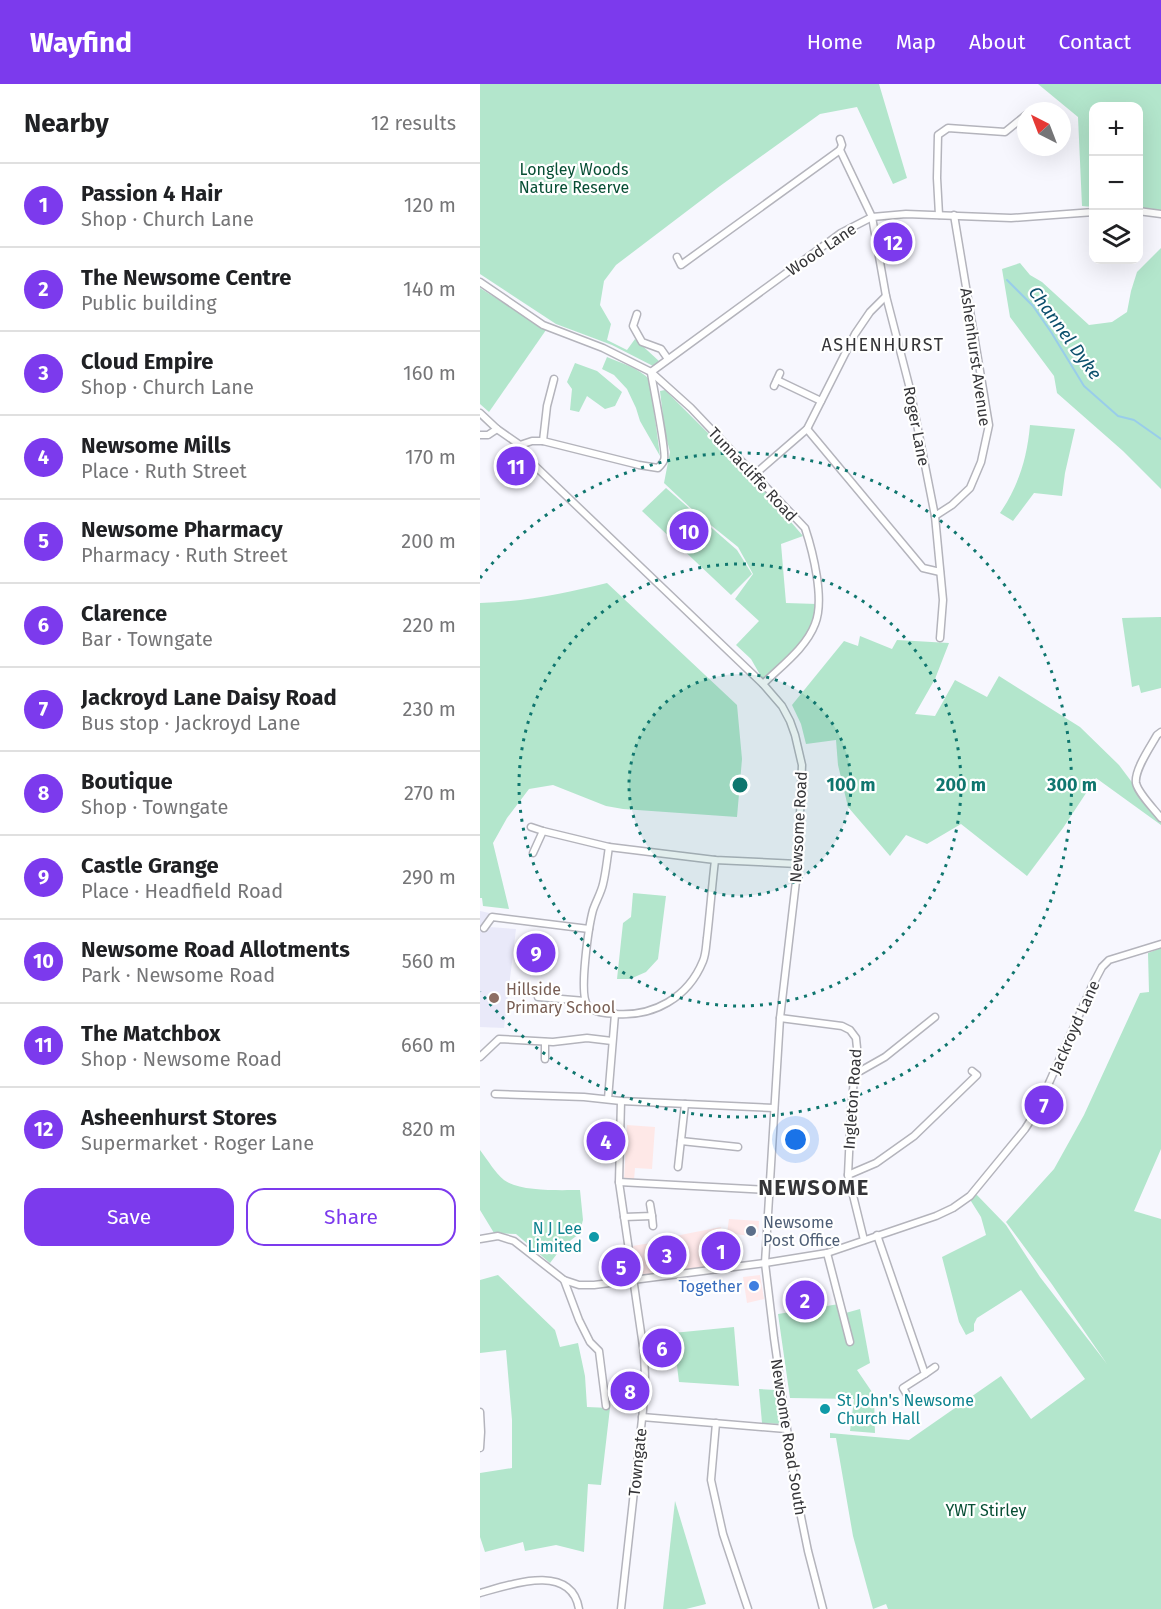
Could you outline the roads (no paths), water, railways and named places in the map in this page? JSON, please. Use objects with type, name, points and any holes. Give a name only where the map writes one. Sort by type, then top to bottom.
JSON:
[{"type":"street","points":[[939,215],[938,135],[948,128],[1005,132],[1017,122]]},
{"type":"street","points":[[676,257],[681,265],[840,150],[842,145],[840,139]]},
{"type":"street","name":"Roger Lane","points":[[840,150],[872,217],[886,296],[910,389],[934,516],[943,600],[940,638]]},
{"type":"street","name":"Wood Lane","points":[[651,372],[841,233],[872,217],[906,214],[1011,218],[1089,212]]},
{"type":"street","points":[[1143,212],[1161,214]]},
{"type":"street","name":"Ashenhurst Avenue","points":[[934,516],[952,505],[970,488],[981,462],[989,425],[954,215]]},
{"type":"street","name":"Tunnacliffe Road","points":[[480,282],[543,325],[603,348],[651,372],[691,408],[804,528],[816,575],[819,608],[815,625],[798,649],[763,684]]},
{"type":"street","points":[[754,474],[807,429],[855,334],[870,312],[886,296]]},
{"type":"street","points":[[637,314],[633,326],[642,342],[661,349],[668,359]]},
{"type":"street","points":[[520,445],[532,441],[543,441],[658,468],[664,462],[666,452],[651,372]]},
{"type":"street","points":[[543,441],[547,406],[554,380]]},
{"type":"street","points":[[777,380],[821,400]]},
{"type":"street","name":"Newsome Road","points":[[480,413],[497,429],[520,445],[533,464],[763,684],[782,706],[795,735],[802,765],[798,864],[780,1018],[765,1263]]},
{"type":"street","points":[[480,435],[488,435],[497,429]]},
{"type":"street","points":[[807,429],[923,568],[940,572]]},
{"type":"street","points":[[1161,732],[1157,735],[1141,765],[1136,783],[1161,818]]},
{"type":"street","points":[[531,827],[609,847],[715,860],[798,864]]},
{"type":"street","points":[[533,853],[543,831]]},
{"type":"street","points":[[609,847],[603,884],[589,929],[584,990],[585,1001],[589,1007],[596,1011],[615,1014],[630,1015],[667,1004],[681,993],[693,978],[704,960],[715,860]]},
{"type":"street","points":[[484,928],[492,917],[589,929]]},
{"type":"street","name":"Jackroyd Lane","points":[[564,1280],[579,1286],[586,1286],[827,1253],[936,1216],[953,1208],[970,1196],[1025,1129],[1102,967],[1109,960],[1161,944]]},
{"type":"street","points":[[538,997],[585,1001]]},
{"type":"street","points":[[608,1100],[615,1014]]},
{"type":"street","points":[[855,1074],[885,1057],[935,1017]]},
{"type":"street","name":"Ingleton Road","points":[[780,1018],[842,1026],[850,1030],[856,1038],[848,1175],[864,1240]]},
{"type":"street","points":[[480,1057],[499,1039],[545,1042],[587,1038],[612,1041]]},
{"type":"street","points":[[545,1042],[545,1059]]},
{"type":"street","points":[[848,1175],[876,1163],[914,1136],[976,1075]]},
{"type":"street","points":[[495,1094],[774,1108]]},
{"type":"street","name":"Towngate","points":[[621,1101],[619,1182],[644,1353],[645,1384],[621,1609]]},
{"type":"street","points":[[678,1167],[685,1104]]},
{"type":"street","points":[[681,1141],[738,1147]]},
{"type":"street","points":[[619,1182],[769,1191]]},
{"type":"street","points":[[650,1204],[653,1226]]},
{"type":"street","points":[[624,1217],[652,1216]]},
{"type":"street","points":[[878,1235],[925,1374]]},
{"type":"street","points":[[480,1239],[498,1236],[514,1241],[564,1280],[579,1320],[590,1342],[599,1352],[606,1406]]},
{"type":"street","points":[[827,1253],[850,1342]]},
{"type":"street","name":"Newsome Road South","points":[[765,1263],[796,1492],[808,1551],[824,1609]]},
{"type":"street","points":[[909,1398],[903,1388],[934,1367]]},
{"type":"street","points":[[480,1412],[480,1448]]},
{"type":"street","points":[[642,1417],[786,1429]]},
{"type":"street","points":[[716,1423],[711,1480],[723,1534],[748,1609]]},
{"type":"street","points":[[480,1593],[534,1579],[553,1581],[574,1594],[579,1609]]},
{"type":"waterway","name":"Channel Dyke","points":[[1007,280],[1033,306],[1084,386],[1118,416],[1134,420],[1161,439]]},
{"type":"place","name":"Asheenhurst Stores","points":[[893,242]]},
{"type":"place","name":"The Matchbox","points":[[516,466]]},
{"type":"place","name":"Newsome Road Allotments","points":[[689,531]]},
{"type":"place","name":"Castle Grange","points":[[536,953]]},
{"type":"place","name":"Hillside Primary School","points":[[494,998]]},
{"type":"place","name":"Jackroyd Lane Daisy Road","points":[[1044,1105]]},
{"type":"place","name":"Newsome Mills","points":[[606,1141]]},
{"type":"place","name":"Newsome Post Office","points":[[751,1231]]},
{"type":"place","name":"N J Lee Limited","points":[[594,1237]]},
{"type":"place","name":"Passion 4 Hair","points":[[721,1251]]},
{"type":"place","name":"Cloud Empire","points":[[667,1255]]},
{"type":"place","name":"Newsome Pharmacy","points":[[621,1267]]},
{"type":"place","name":"Together","points":[[754,1286]]},
{"type":"place","name":"The Newsome Centre","points":[[805,1300]]},
{"type":"place","name":"Clarence","points":[[662,1348]]},
{"type":"place","name":"Boutique","points":[[630,1391]]},
{"type":"place","name":"St John's Newsome Church Hall","points":[[825,1409]]},
{"type":"district","name":"ASHENHURST","points":[[883,345]]},
{"type":"district","name":"NEWSOME","points":[[814,1187]]},
{"type":"park label","name":"Longley Woods Nature Reserve","points":[[574,178]]},
{"type":"park label","name":"YWT Stirley","points":[[986,1510]]}]
